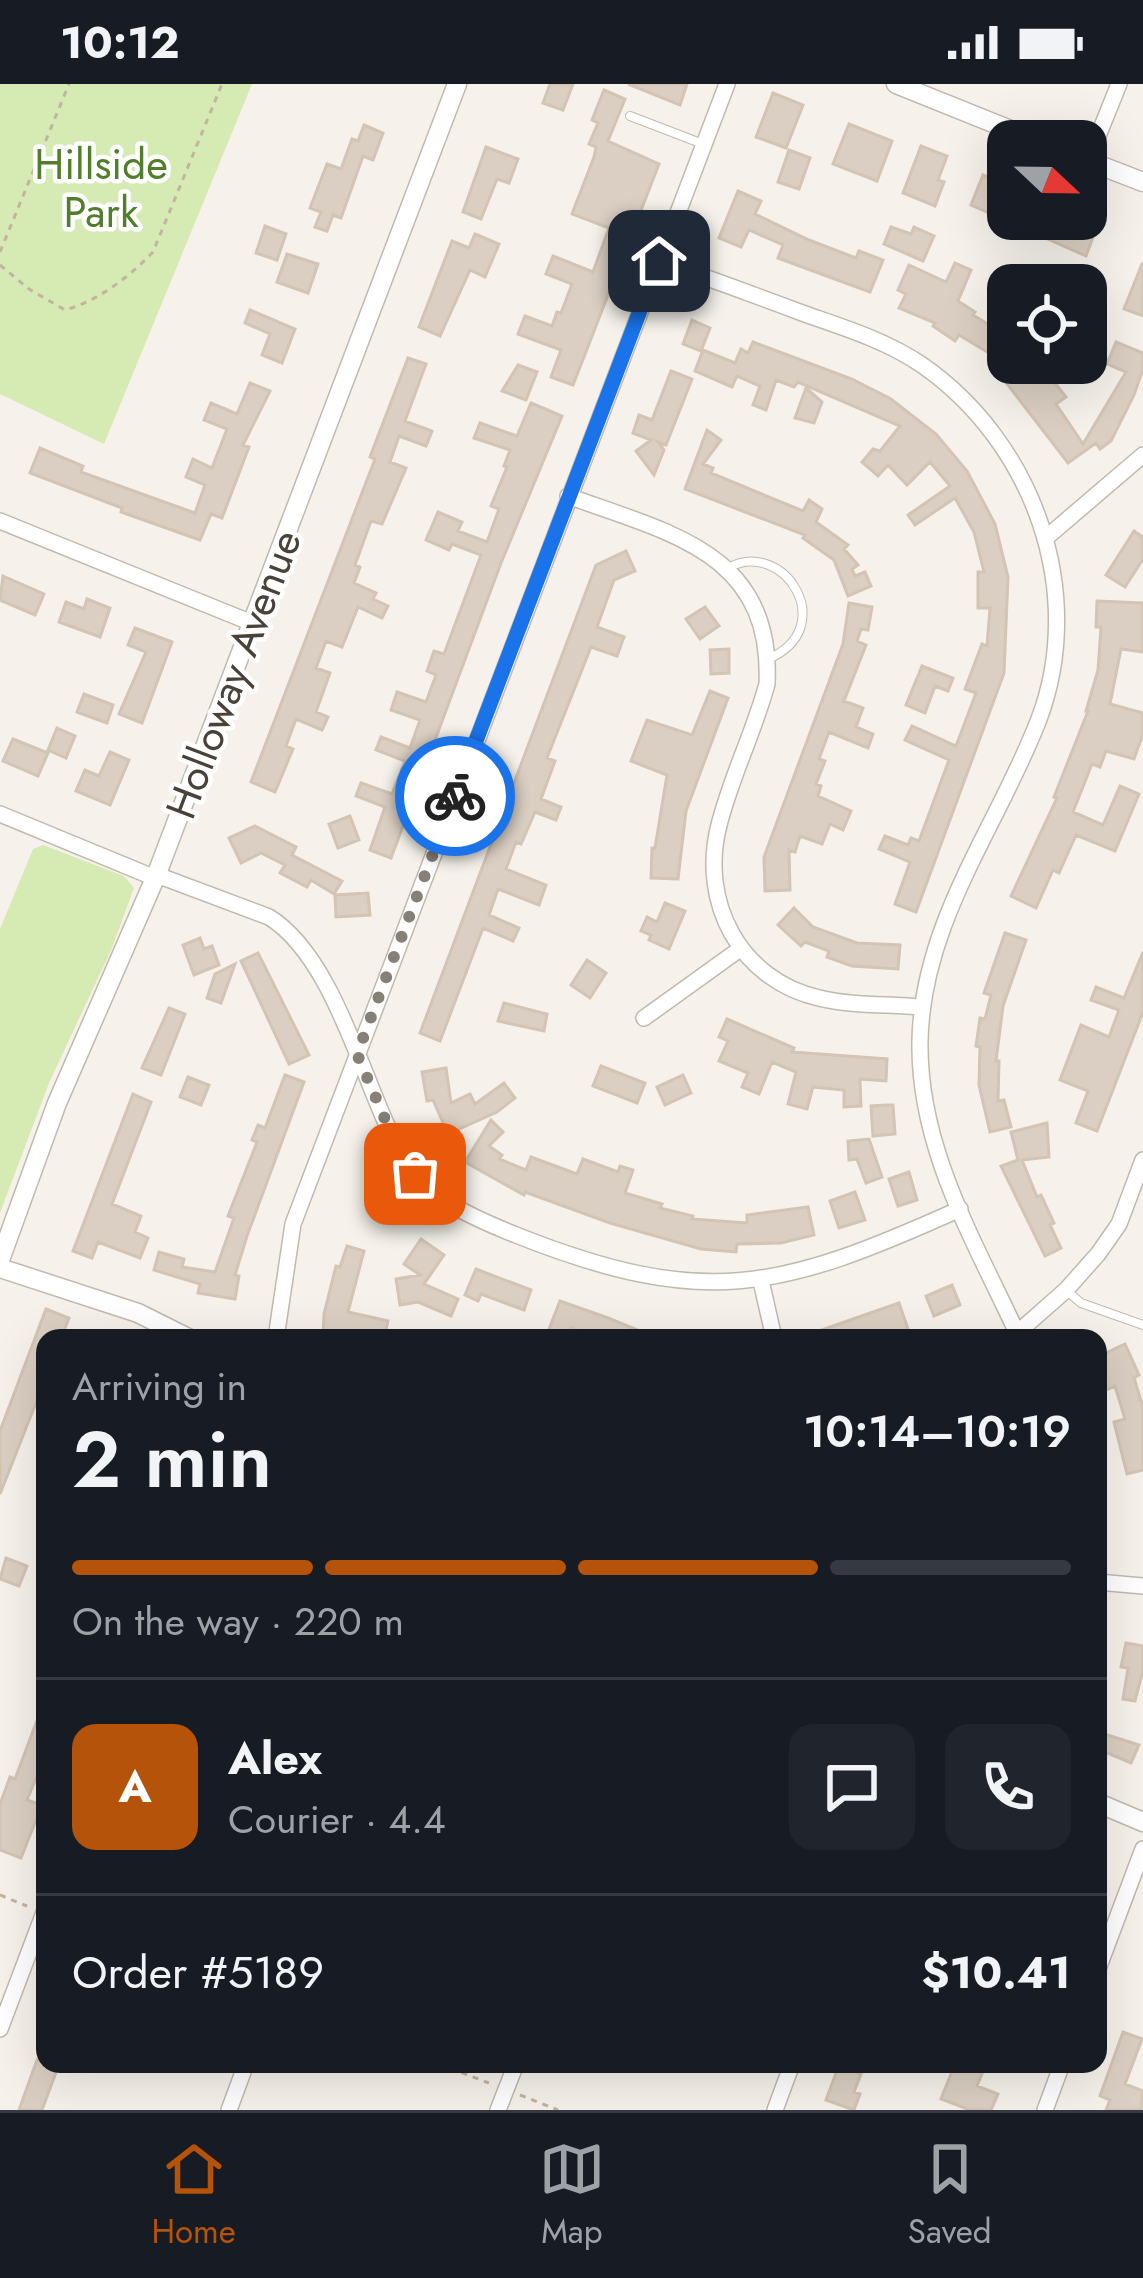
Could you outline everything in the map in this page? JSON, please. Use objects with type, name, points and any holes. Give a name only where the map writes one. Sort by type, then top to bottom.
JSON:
[{"type":"street","name":"Holloway Avenue","points":[[0,1264],[57,1102],[156,876],[457,84]]},
{"type":"street","points":[[277,1329],[292,1224],[727,84]]},
{"type":"street","points":[[896,84],[987,121]]},
{"type":"street","points":[[1104,120],[1119,84]]},
{"type":"street","points":[[1107,168],[1143,182]]},
{"type":"street","points":[[659,261],[859,333],[920,364],[971,406],[994,434],[1012,460],[1047,537],[1056,610],[1049,684],[1039,720],[946,916],[921,1006],[921,1081],[928,1124],[960,1209],[1015,1329]]},
{"type":"street","points":[[1047,537],[1143,455]]},
{"type":"street","points":[[568,496],[696,544],[728,568],[758,611],[768,659],[759,715],[714,846],[717,896],[740,949],[767,974],[799,992],[823,999],[921,1006]]},
{"type":"street","points":[[0,521],[252,623]]},
{"type":"street","points":[[0,814],[285,927],[306,950],[400,1154],[433,1192],[453,1207],[574,1258],[621,1272],[701,1282],[761,1281],[845,1259],[960,1209]]},
{"type":"street","points":[[644,1018],[740,949]]},
{"type":"street","points":[[1024,1329],[1066,1290],[1119,1224],[1143,1160]]},
{"type":"street","points":[[0,1264],[170,1329]]},
{"type":"street","points":[[761,1281],[771,1329]]},
{"type":"street","points":[[1107,1583],[1143,1586]]},
{"type":"street","points":[[1107,1807],[1143,1822]]},
{"type":"street","points":[[1107,1945],[1143,1849]]},
{"type":"street","points":[[0,2029],[36,1935]]},
{"type":"street","points":[[229,2110],[243,2073]]},
{"type":"street","points":[[498,2110],[512,2073]]},
{"type":"street","points":[[775,2110],[789,2073]]},
{"type":"street","points":[[1045,2110],[1059,2073]]},
{"type":"lane","points":[[630,116],[704,144]]},
{"type":"lane","points":[[728,568],[741,561],[759,564],[786,575],[797,587],[802,600],[798,634],[785,652],[768,659]]},
{"type":"lane","points":[[1066,1290],[1081,1303],[1143,1324]]},
{"type":"path","points":[[0,253],[69,84]]},
{"type":"path","points":[[0,265],[65,310],[89,304],[133,273],[153,252],[222,84]]},
{"type":"path","points":[[0,1895],[36,1908]]},
{"type":"green space","name":"Hillside Park","points":[[0,84],[252,84],[104,444],[0,394]]},
{"type":"green space","points":[[43,845],[124,876],[134,888],[112,948],[49,1083],[0,1213],[0,929],[33,849]]},
{"type":"building","points":[[550,84],[573,84],[563,110],[543,103]]},
{"type":"building","points":[[628,84],[687,84],[680,105]]},
{"type":"building","points":[[604,90],[625,99],[608,141],[659,164],[573,385],[551,377],[561,350],[518,334],[525,316],[552,326],[557,312],[561,313],[572,284],[546,274],[553,256],[593,272],[609,228],[572,214],[594,157],[596,147],[589,144],[598,123],[592,120]]},
{"type":"building","points":[[773,93],[803,105],[786,148],[756,137]]},
{"type":"building","points":[[849,124],[892,141],[877,181],[833,164]]},
{"type":"building","points":[[364,125],[383,133],[373,160],[363,156],[341,218],[333,215],[327,231],[315,227],[321,212],[310,208],[327,164],[341,169],[352,139],[358,141]]},
{"type":"building","points":[[921,146],[947,156],[935,206],[903,193]]},
{"type":"building","points":[[486,147],[518,159],[509,183],[497,179],[481,219],[463,212]]},
{"type":"building","points":[[789,150],[810,158],[799,189],[778,182]]},
{"type":"building","points":[[983,175],[987,177],[987,212],[971,205]]},
{"type":"building","points":[[738,191],[761,201],[755,214],[809,240],[856,258],[859,251],[883,260],[870,292],[778,258],[783,245],[749,230],[741,247],[719,238]]},
{"type":"building","points":[[265,226],[286,234],[277,260],[256,253]]},
{"type":"building","points":[[891,227],[911,234],[914,227],[934,236],[923,261],[884,244]]},
{"type":"building","points":[[475,234],[499,244],[485,277],[470,270],[440,336],[419,327],[452,241],[469,248]]},
{"type":"building","points":[[1050,240],[1092,240],[1086,256]]},
{"type":"building","points":[[287,254],[318,264],[308,293],[277,282]]},
{"type":"building","points":[[955,263],[971,270],[958,301],[987,324],[987,352],[959,335],[955,341],[935,323],[899,308],[906,294],[898,290],[909,265],[946,282]]},
{"type":"building","points":[[1143,264],[1143,316],[1124,309]]},
{"type":"building","points":[[250,310],[295,329],[282,363],[262,355],[270,334],[245,323]]},
{"type":"building","points":[[692,320],[710,328],[701,351],[683,344]]},
{"type":"building","points":[[753,342],[891,399],[936,434],[967,471],[995,524],[1008,577],[1004,673],[916,912],[895,904],[910,862],[879,849],[885,836],[908,845],[911,838],[919,841],[949,760],[905,740],[912,726],[956,746],[976,693],[965,689],[982,644],[987,646],[990,608],[978,608],[978,572],[984,572],[974,532],[955,498],[915,525],[908,515],[950,486],[930,462],[907,485],[888,465],[878,476],[862,462],[873,449],[880,451],[900,426],[798,382],[794,387],[776,380],[766,410],[753,405],[760,386],[737,376],[732,387],[695,371],[703,350],[735,363],[741,349],[748,353]]},
{"type":"building","points":[[1116,342],[1143,353],[1134,395],[1111,441],[1100,449],[1096,443],[1068,463],[1007,384],[1056,384],[1066,397],[1056,404],[1083,444],[1126,372],[1107,364]]},
{"type":"building","points":[[408,358],[426,364],[405,421],[432,431],[426,446],[399,436],[390,462],[406,468],[382,524],[371,521],[355,565],[360,567],[354,583],[376,593],[373,599],[388,606],[382,618],[358,607],[342,647],[326,641],[316,668],[330,673],[316,712],[328,717],[322,730],[296,719],[286,746],[293,749],[275,792],[251,782],[375,459],[370,457]]},
{"type":"building","points":[[518,365],[537,372],[526,400],[502,391]]},
{"type":"building","points":[[671,371],[692,379],[666,445],[658,442],[664,450],[654,475],[636,451],[651,440],[633,433],[639,415],[652,420]]},
{"type":"building","points":[[250,383],[270,391],[243,445],[249,447],[222,518],[211,514],[200,540],[30,473],[40,448],[83,466],[81,472],[195,513],[205,485],[186,477],[193,459],[212,468],[227,429],[204,420],[211,403],[237,414]]},
{"type":"building","points":[[806,388],[822,402],[814,423],[795,418]]},
{"type":"building","points":[[531,403],[562,416],[501,563],[391,858],[370,850],[385,807],[356,796],[361,783],[392,794],[405,761],[376,750],[381,737],[410,748],[420,720],[391,710],[397,692],[426,702],[436,675],[427,671],[434,651],[444,654],[481,555],[426,540],[438,512],[462,522],[458,531],[487,542],[499,509],[491,506],[510,450],[474,438],[480,423],[517,436]]},
{"type":"building","points":[[707,430],[721,440],[703,464],[713,468],[711,473],[803,511],[809,500],[822,509],[816,522],[848,545],[844,549],[858,565],[852,569],[855,576],[865,572],[871,586],[848,596],[834,560],[805,535],[685,489]]},
{"type":"building","points":[[1134,531],[1143,537],[1143,559],[1125,587],[1106,575]]},
{"type":"building","points":[[626,551],[635,571],[614,580],[597,627],[624,637],[617,656],[591,647],[547,758],[555,761],[541,799],[561,807],[556,820],[535,812],[506,869],[546,885],[539,905],[498,889],[489,915],[519,928],[513,941],[483,928],[440,1041],[420,1033],[596,565]]},
{"type":"building","points":[[3,576],[44,594],[35,615],[0,600]]},
{"type":"building","points":[[87,599],[110,608],[100,637],[59,622],[66,602],[84,609]]},
{"type":"building","points":[[1097,601],[1143,603],[1143,652],[1121,649],[1110,704],[1143,713],[1143,734],[1134,759],[1106,751],[1100,767],[1092,764],[1073,812],[1103,825],[1120,786],[1139,794],[1115,851],[1076,835],[1036,908],[1011,896],[1057,798],[1088,711],[1098,670],[1101,627],[1096,627]]},
{"type":"building","points":[[849,603],[872,607],[868,630],[861,629],[857,641],[866,645],[844,701],[863,708],[856,727],[873,734],[868,748],[829,732],[816,784],[821,786],[818,796],[851,811],[843,830],[830,824],[822,844],[800,836],[795,852],[789,850],[790,890],[765,891],[764,857],[843,644]]},
{"type":"building","points":[[705,607],[719,626],[700,639],[686,619]]},
{"type":"building","points":[[135,628],[172,642],[142,723],[119,714],[146,652],[128,645]]},
{"type":"building","points":[[729,649],[729,673],[711,674],[710,650]]},
{"type":"building","points":[[922,666],[953,678],[948,691],[935,686],[925,713],[906,705]]},
{"type":"building","points":[[710,691],[728,698],[686,811],[678,879],[651,878],[652,848],[667,775],[631,761],[647,720],[692,735]]},
{"type":"building","points":[[84,694],[113,705],[107,723],[77,712]]},
{"type":"building","points":[[57,728],[75,736],[66,758],[48,750]]},
{"type":"building","points":[[13,739],[48,753],[38,776],[3,761]]},
{"type":"building","points":[[110,752],[129,760],[110,805],[76,791],[85,770],[99,776]]},
{"type":"building","points":[[350,816],[359,840],[338,848],[329,824]]},
{"type":"building","points":[[255,826],[296,847],[292,855],[342,881],[334,894],[311,880],[307,887],[280,873],[285,865],[261,853],[241,863],[229,838]]},
{"type":"building","points":[[368,893],[370,915],[336,917],[335,895]]},
{"type":"building","points":[[665,903],[685,911],[669,949],[641,931],[647,917],[657,922]]},
{"type":"building","points":[[794,908],[813,927],[857,943],[900,945],[898,969],[852,966],[827,957],[829,951],[805,942],[801,946],[778,925]]},
{"type":"building","points":[[1005,933],[1026,940],[1003,1006],[996,1061],[998,1101],[1004,1100],[1011,1127],[990,1132],[979,1085],[980,1047],[976,1046],[980,1018],[985,1019],[991,995],[984,993]]},
{"type":"building","points":[[200,938],[204,949],[212,946],[219,965],[194,975],[183,945]]},
{"type":"building","points":[[1143,952],[1143,1012],[1097,1131],[1076,1123],[1088,1091],[1060,1080],[1081,1025],[1109,1037],[1119,1010],[1091,1000],[1096,987],[1124,998]]},
{"type":"building","points":[[258,953],[309,1055],[289,1064],[241,961]]},
{"type":"building","points":[[587,960],[606,973],[590,998],[571,985]]},
{"type":"building","points":[[235,964],[221,1003],[207,998],[215,974]]},
{"type":"building","points":[[504,1003],[547,1014],[544,1031],[498,1021]]},
{"type":"building","points":[[169,1008],[185,1014],[161,1075],[142,1068]]},
{"type":"building","points":[[727,1019],[794,1048],[792,1052],[887,1059],[886,1081],[860,1079],[861,1106],[844,1107],[844,1090],[813,1087],[807,1109],[788,1104],[796,1072],[772,1062],[759,1094],[742,1087],[748,1073],[719,1061],[728,1041],[719,1037]]},
{"type":"building","points":[[601,1066],[645,1083],[637,1103],[593,1086]]},
{"type":"building","points":[[446,1068],[451,1103],[470,1094],[475,1104],[504,1083],[515,1098],[497,1112],[448,1134],[433,1100],[427,1101],[422,1072]]},
{"type":"building","points":[[285,1075],[304,1082],[247,1236],[235,1275],[239,1276],[235,1299],[198,1293],[200,1284],[154,1270],[159,1252],[184,1259],[182,1267],[215,1272],[234,1218],[228,1216],[257,1142],[252,1140],[258,1125],[265,1128]]},
{"type":"building","points":[[683,1075],[691,1093],[665,1105],[657,1087]]},
{"type":"building","points":[[188,1077],[209,1085],[201,1105],[180,1097]]},
{"type":"building","points":[[133,1094],[151,1102],[112,1204],[141,1216],[135,1232],[148,1238],[140,1258],[98,1242],[92,1258],[73,1251]]},
{"type":"building","points":[[893,1105],[895,1134],[873,1136],[871,1106]]},
{"type":"building","points":[[491,1120],[503,1132],[489,1146],[502,1155],[499,1159],[526,1170],[531,1157],[577,1174],[583,1159],[618,1172],[620,1166],[633,1170],[625,1193],[692,1219],[747,1223],[747,1215],[808,1207],[814,1235],[781,1243],[737,1244],[736,1252],[701,1249],[524,1195],[465,1162]]},
{"type":"building","points":[[1047,1123],[1049,1157],[1022,1160],[1054,1223],[1050,1225],[1061,1248],[1045,1256],[1001,1166],[1018,1160],[1011,1132]]},
{"type":"building","points":[[869,1139],[882,1177],[866,1183],[857,1159],[849,1160],[848,1141]]},
{"type":"building","points":[[909,1172],[917,1200],[898,1206],[889,1179]]},
{"type":"building","points":[[855,1192],[865,1220],[839,1228],[830,1201]]},
{"type":"building","points":[[421,1239],[444,1255],[424,1284],[458,1299],[451,1316],[418,1302],[400,1305],[396,1279],[420,1275],[404,1264]]},
{"type":"building","points":[[347,1246],[364,1251],[348,1312],[388,1321],[386,1329],[323,1329],[336,1266],[340,1267]]},
{"type":"building","points":[[476,1269],[531,1290],[524,1310],[481,1294],[478,1301],[465,1295]]},
{"type":"building","points":[[952,1285],[960,1305],[934,1316],[926,1296]]},
{"type":"building","points":[[560,1301],[635,1329],[571,1328],[549,1329]]},
{"type":"building","points":[[899,1303],[908,1329],[824,1329]]},
{"type":"building","points":[[46,1309],[69,1318],[65,1329],[38,1329]]},
{"type":"building","points":[[36,1336],[36,1403],[0,1494],[0,1431]]},
{"type":"building","points":[[1125,1344],[1139,1375],[1134,1378],[1143,1407],[1143,1470],[1127,1474],[1114,1422],[1125,1419],[1115,1386],[1107,1390],[1107,1353]]},
{"type":"building","points":[[6,1558],[27,1566],[19,1586],[0,1579]]},
{"type":"building","points":[[1126,1643],[1143,1646],[1135,1701],[1123,1699],[1128,1668],[1121,1667]]},
{"type":"building","points":[[36,1723],[36,1778],[27,1800],[36,1803],[36,1820],[21,1858],[0,1850],[0,1804],[10,1777],[15,1779]]},
{"type":"building","points":[[1107,1735],[1139,1745],[1131,1763],[1107,1753]]},
{"type":"building","points":[[1123,2032],[1142,2039],[1125,2084],[1143,2091],[1141,2110],[1106,2110],[1110,2100],[1100,2096]]},
{"type":"building","points":[[36,2063],[36,2073],[56,2073],[42,2110],[19,2110]]},
{"type":"building","points":[[836,2073],[861,2074],[854,2110],[826,2100]]},
{"type":"building","points":[[951,2073],[982,2073],[977,2086],[998,2094],[991,2110],[970,2110],[941,2099]]},
{"type":"way so far","points":[[415,1174],[400,1154],[357,1054],[455,796]]},
{"type":"route","points":[[455,796],[659,261]]}]
